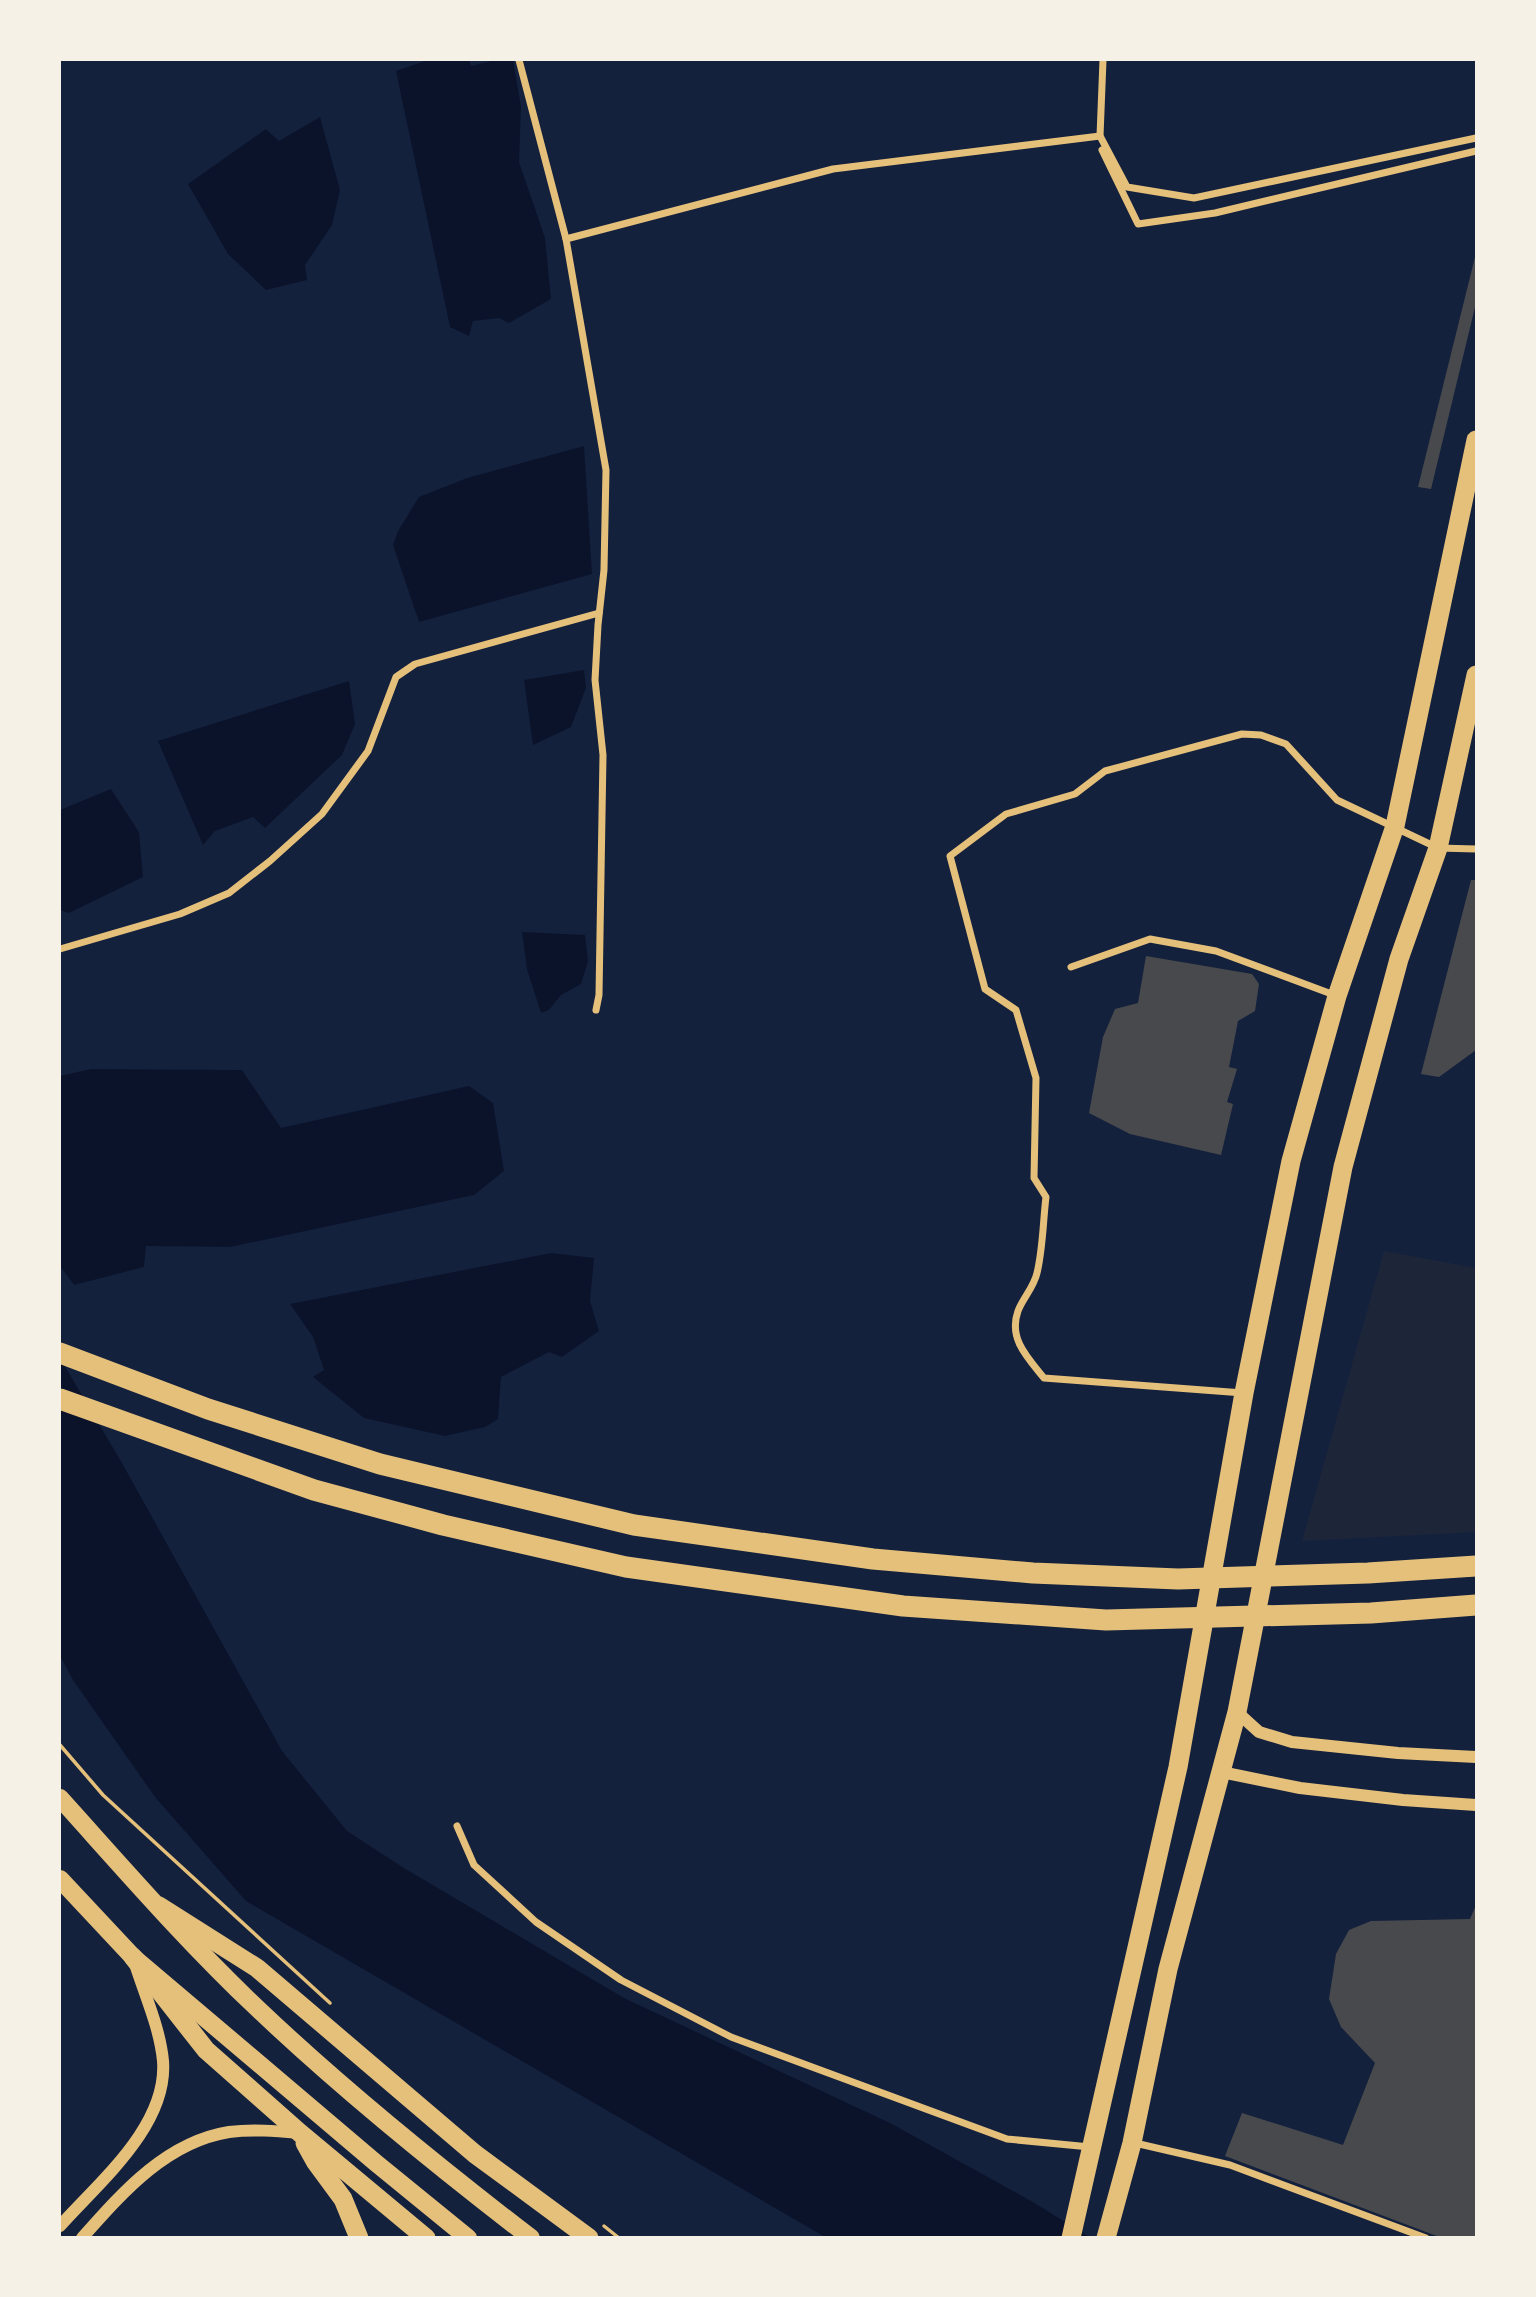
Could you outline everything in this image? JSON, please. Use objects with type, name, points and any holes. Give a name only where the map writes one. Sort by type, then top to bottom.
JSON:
[{"type":"highway","points":[[1071,2238],[1178,1767],[1244,1393],[1291,1161],[1337,996],[1395,826],[1476,440]]},
{"type":"highway","points":[[1106,2238],[1132,2143],[1168,1969],[1237,1712],[1343,1167],[1399,958],[1438,848],[1476,676]]},
{"type":"highway","points":[[60,1353],[208,1409],[380,1464],[634,1525],[873,1559],[1033,1573],[1178,1579],[1368,1573],[1476,1566]]},
{"type":"highway","points":[[60,1399],[314,1490],[443,1525],[626,1567],[903,1606],[1105,1620],[1371,1613],[1476,1605]]},
{"type":"highway","points":[[159,1906],[257,1968],[475,2154],[594,2230]]},
{"type":"highway","points":[[133,1957],[206,2050],[299,2133],[426,2238]]},
{"type":"highway","points":[[299,2133],[315,2161],[343,2199],[359,2238]]},
{"type":"main road","points":[[60,1798],[257,2008],[336,2080],[531,2238]]},
{"type":"main road","points":[[60,1878],[133,1957],[468,2238]]},
{"type":"street","points":[[519,60],[566,239],[606,470],[604,570],[595,680],[603,755],[599,995],[596,1010]]},
{"type":"street","points":[[1103,60],[1098,136],[1138,224],[1214,213],[1476,150]]},
{"type":"street","points":[[566,239],[832,169],[1098,136]]},
{"type":"street","points":[[1098,136],[1127,187],[1194,198],[1476,138]]},
{"type":"street","points":[[60,949],[192,909],[229,893],[270,861],[322,814],[368,751],[396,677],[415,664],[599,613]]},
{"type":"street","points":[[1244,1393],[1044,1378],[1021,1349],[1015,1333],[1018,1311],[1027,1298],[1037,1273],[1046,1197],[1034,1178],[1036,1078],[1016,1010],[985,989],[950,856],[1006,814],[1075,794],[1105,771],[1242,734],[1261,735],[1286,744],[1337,800],[1438,848],[1476,849]]},
{"type":"street","points":[[1071,967],[1150,939],[1216,951],[1337,996]]},
{"type":"street","points":[[1237,1712],[1259,1732],[1292,1742],[1398,1753],[1476,1757]]},
{"type":"street","points":[[1221,1772],[1300,1788],[1476,1805]]},
{"type":"street","points":[[457,1826],[474,1866],[536,1922],[621,1980],[731,2037],[1007,2139],[1091,2147]]},
{"type":"street","points":[[60,2226],[129,2150],[144,2130],[157,2104],[162,2085],[162,2054],[133,1957]]},
{"type":"street","points":[[82,2238],[130,2186],[163,2159],[195,2142],[226,2133],[251,2130],[299,2133]]},
{"type":"street","points":[[1132,2143],[1230,2165],[1426,2238]]},
{"type":"path","points":[[60,1745],[103,1795],[338,2010]]},
{"type":"path","points":[[594,2230],[620,2238]]},
{"type":"shaded area","points":[[428,60],[469,60],[471,66],[495,60],[513,60],[521,107],[519,162],[545,238],[551,299],[509,323],[499,318],[473,321],[469,336],[450,327],[396,71]]},
{"type":"shaded area","points":[[320,117],[340,190],[332,225],[305,265],[307,280],[266,290],[228,254],[188,184],[266,129],[279,141]]},
{"type":"shaded area","points":[[584,446],[592,574],[419,622],[393,545],[398,531],[419,497],[467,478]]},
{"type":"shaded area","points":[[584,670],[586,688],[571,727],[533,745],[524,680]]},
{"type":"shaded area","points":[[349,681],[355,724],[342,755],[265,828],[253,817],[215,831],[203,845],[158,741]]},
{"type":"shaded area","points":[[111,789],[139,832],[143,877],[69,913],[60,910],[60,810]]},
{"type":"shaded area","points":[[522,932],[585,935],[588,961],[581,984],[561,995],[549,1010],[541,1013],[527,969]]},
{"type":"shaded area","points":[[91,1069],[242,1070],[281,1128],[469,1086],[493,1103],[504,1171],[474,1195],[230,1247],[146,1246],[144,1267],[74,1285],[60,1266],[60,1076]]},
{"type":"shaded area","points":[[1384,1251],[1476,1268],[1476,1532],[1302,1541]]},
{"type":"shaded area","points":[[551,1253],[594,1258],[590,1301],[599,1331],[562,1357],[549,1352],[501,1377],[498,1419],[485,1427],[445,1436],[364,1418],[313,1377],[324,1370],[313,1337],[290,1304]]},
{"type":"shaded area","points":[[60,1358],[122,1463],[282,1751],[347,1831],[404,1868],[624,1998],[892,2124],[1033,2202],[1089,2237],[825,2237],[246,1901],[155,1797],[73,1680],[60,1656]]},
{"type":"building","points":[[1476,253],[1476,303],[1431,489],[1418,487]]},
{"type":"building","points":[[1471,880],[1476,880],[1476,1050],[1439,1077],[1421,1074]]},
{"type":"building","points":[[1146,956],[1252,974],[1259,984],[1255,1011],[1238,1021],[1229,1067],[1237,1069],[1227,1102],[1233,1104],[1221,1155],[1130,1134],[1089,1113],[1103,1037],[1115,1009],[1138,1003]]},
{"type":"building","points":[[1476,1905],[1476,2238],[1442,2238],[1225,2156],[1242,2113],[1343,2145],[1375,2063],[1341,2027],[1329,1999],[1336,1954],[1349,1930],[1371,1921],[1470,1919]]}]
